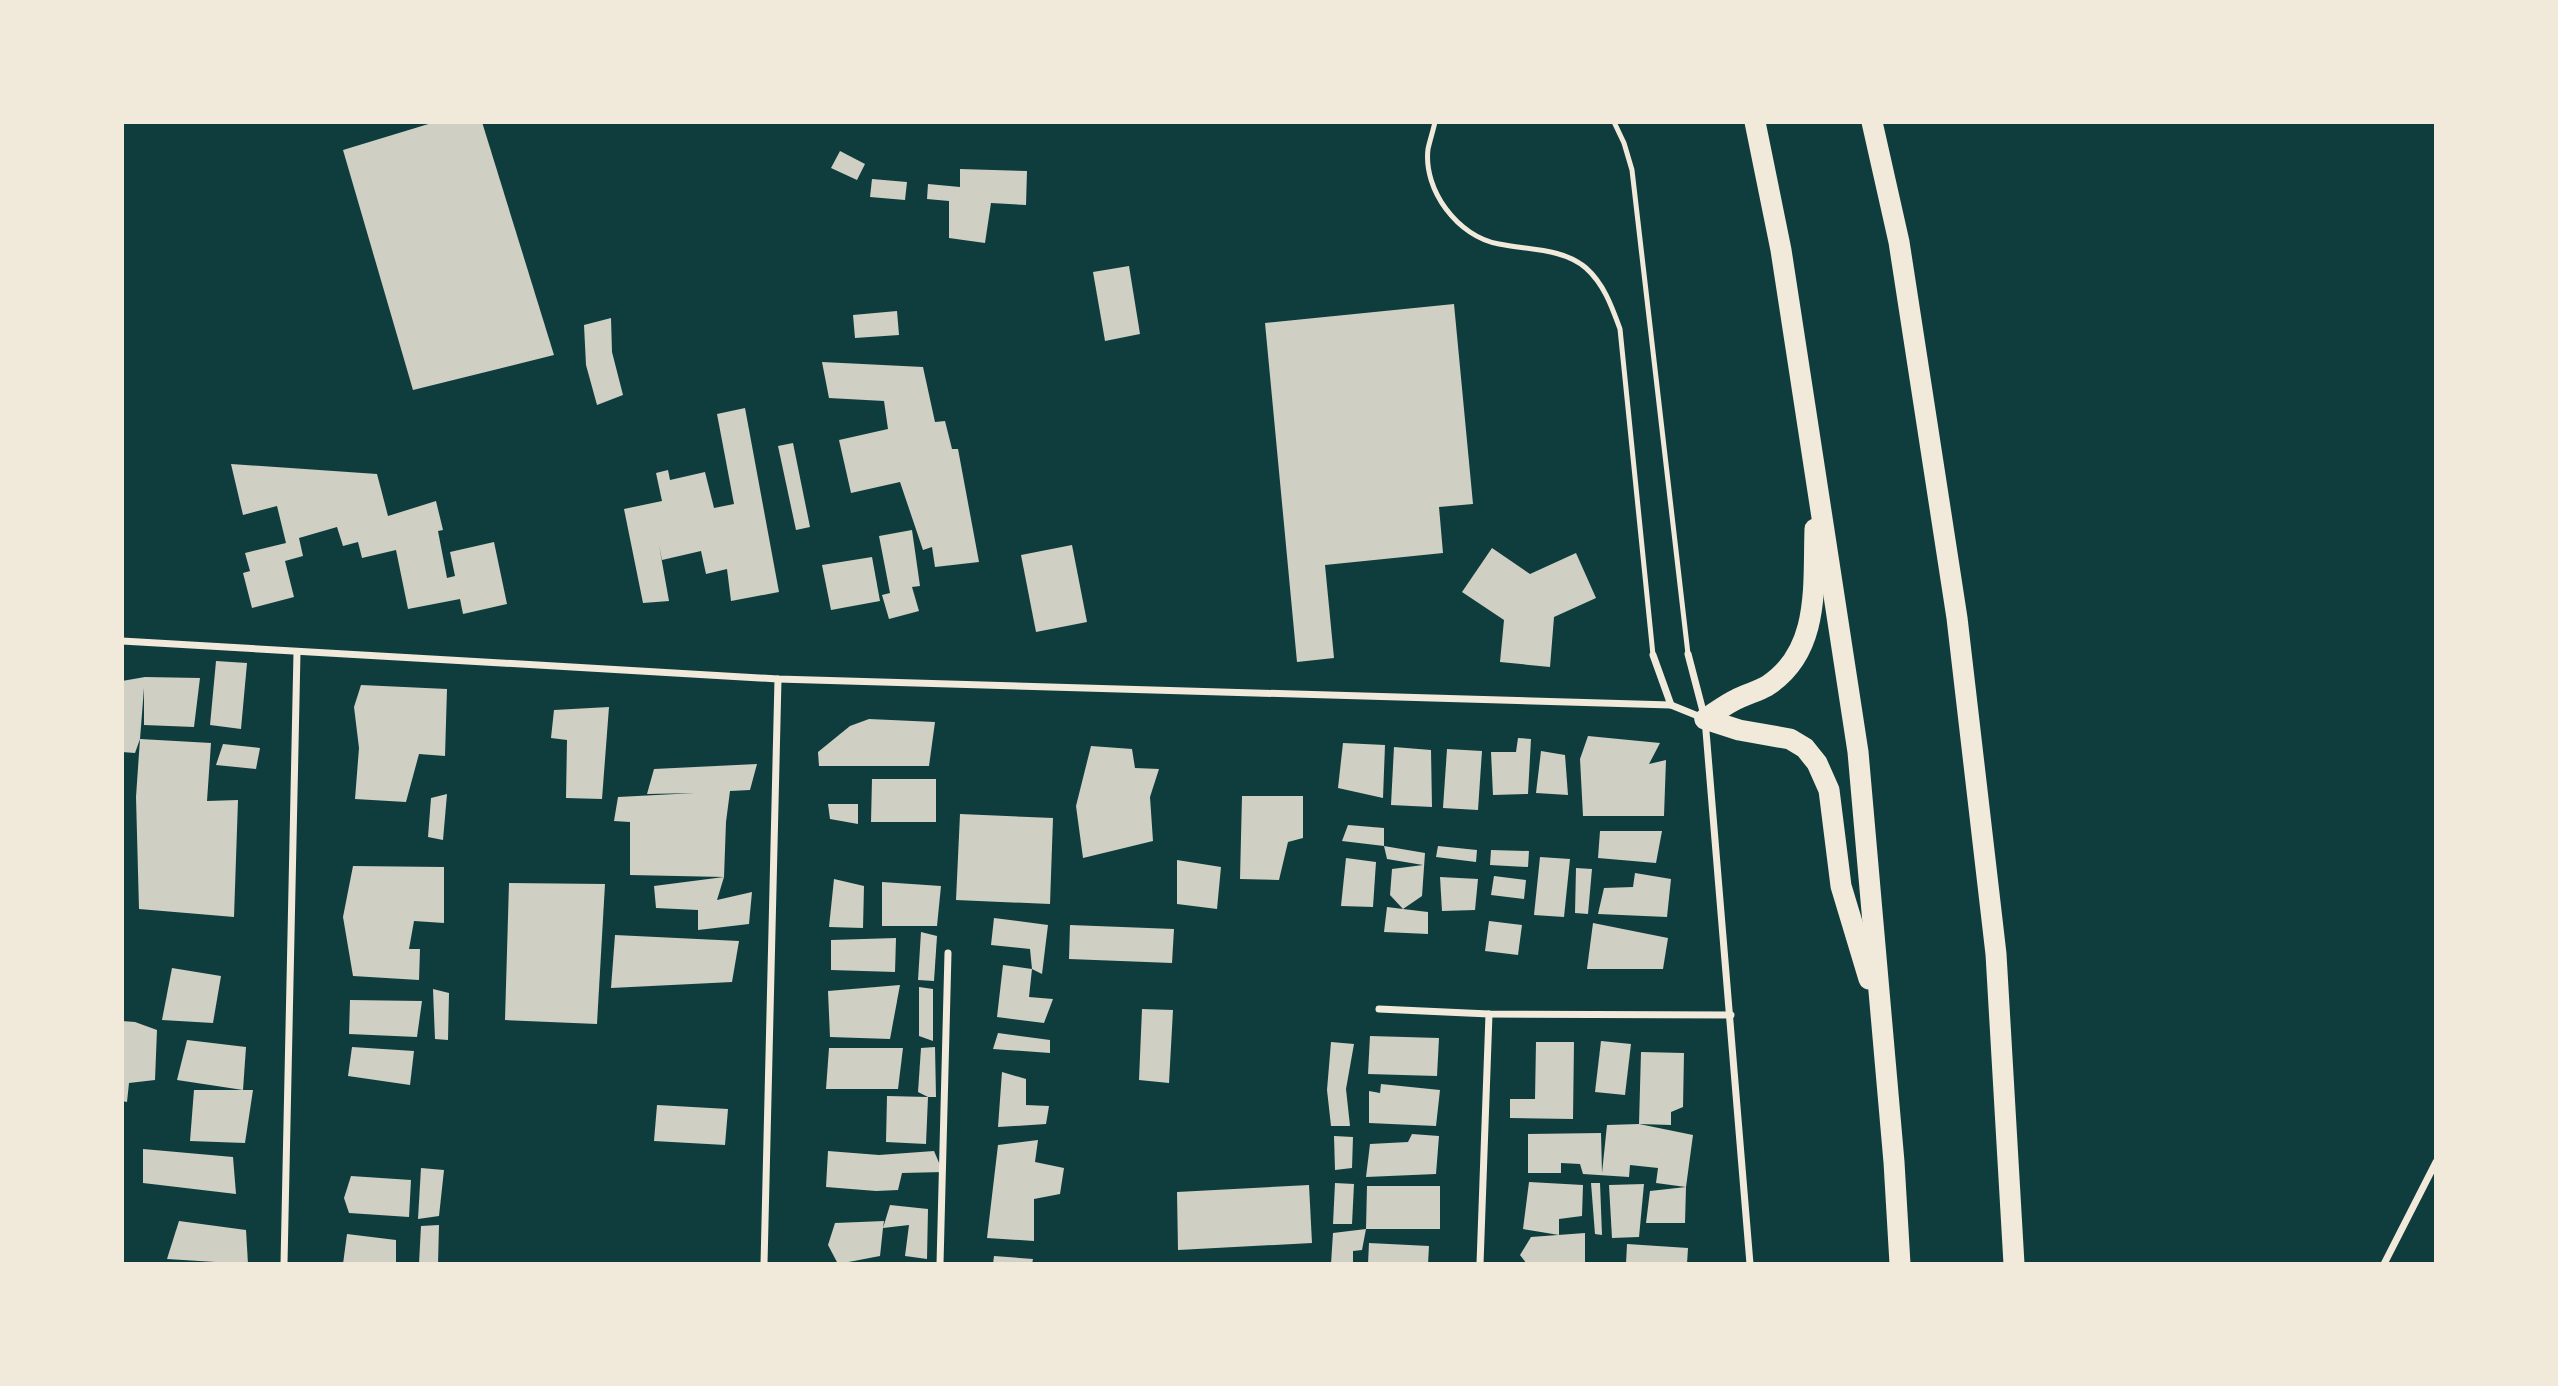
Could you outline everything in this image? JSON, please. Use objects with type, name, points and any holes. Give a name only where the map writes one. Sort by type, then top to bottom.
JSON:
[{"type":"highway","points":[[1755,122],[1781,250],[1858,752],[1900,1264]]},
{"type":"highway","points":[[1872,122],[1899,242]]},
{"type":"highway","points":[[1879,122],[1956,618],[1979,797],[1996,954],[2014,1264]]},
{"type":"highway","points":[[1705,719],[1738,698],[1767,686],[1790,666],[1803,645],[1811,623],[1817,478]]},
{"type":"highway","points":[[1705,719],[1739,730],[1790,739],[1805,748],[1817,763],[1829,790],[1841,886],[1882,1020]]},
{"type":"street","points":[[122,641],[778,679],[1671,705],[1705,719]]},
{"type":"street","points":[[284,1264],[297,652]]},
{"type":"street","points":[[1688,654],[1705,719],[1750,1264]]},
{"type":"street","points":[[1653,655],[1671,705]]},
{"type":"street","points":[[764,1264],[778,679]]},
{"type":"street","points":[[940,1264],[948,953]]},
{"type":"street","points":[[1379,1009],[1489,1014],[1731,1015]]},
{"type":"street","points":[[1480,1264],[1489,1014]]},
{"type":"street","points":[[2384,1264],[2435,1162]]},
{"type":"lane","points":[[1435,122],[1428,151],[1432,182],[1446,211],[1469,232],[1496,244],[1557,253],[1585,268],[1606,293],[1620,329],[1653,655]]},
{"type":"lane","points":[[1614,122],[1632,170],[1688,654]]},
{"type":"building","points":[[435,122],[482,122],[554,355],[413,390],[343,150]]},
{"type":"building","points":[[840,151],[865,164],[857,180],[831,168]]},
{"type":"building","points":[[960,169],[1027,171],[1026,205],[991,203],[985,243],[949,238],[949,201],[927,199],[928,184],[960,187]]},
{"type":"building","points":[[872,179],[907,182],[905,200],[870,197]]},
{"type":"building","points":[[1129,266],[1140,334],[1105,341],[1093,272]]},
{"type":"building","points":[[1454,304],[1473,504],[1439,507],[1443,553],[1325,565],[1334,658],[1297,662],[1265,323]]},
{"type":"building","points":[[897,311],[899,335],[855,338],[853,315]]},
{"type":"building","points":[[611,318],[612,352],[623,395],[597,405],[586,365],[584,325]]},
{"type":"building","points":[[822,362],[923,367],[935,422],[945,421],[952,449],[958,449],[979,562],[935,567],[932,547],[923,550],[900,482],[851,493],[839,440],[888,429],[884,401],[829,398]]},
{"type":"building","points":[[745,408],[779,592],[731,601],[727,569],[706,574],[701,551],[662,560],[659,545],[669,601],[643,603],[624,509],[662,501],[656,473],[668,470],[670,480],[705,472],[714,508],[734,504],[717,414]]},
{"type":"building","points":[[793,443],[810,527],[796,530],[778,446]]},
{"type":"building","points":[[231,464],[377,474],[388,516],[436,501],[443,530],[438,531],[447,578],[455,576],[450,552],[494,542],[507,604],[463,614],[460,599],[408,609],[396,550],[362,558],[358,542],[343,546],[337,527],[299,538],[303,556],[285,561],[294,597],[252,608],[243,573],[250,571],[245,553],[286,543],[277,506],[243,515]]},
{"type":"building","points":[[912,530],[920,586],[912,587],[919,611],[889,619],[882,595],[890,593],[879,536]]},
{"type":"building","points":[[1072,545],[1087,622],[1036,632],[1021,555]]},
{"type":"building","points":[[1492,548],[1530,574],[1576,553],[1596,598],[1554,617],[1550,667],[1500,662],[1504,620],[1462,592]]},
{"type":"building","points":[[872,557],[880,601],[831,610],[822,565]]},
{"type":"building","points":[[216,661],[247,663],[241,729],[210,725]]},
{"type":"building","points":[[145,677],[200,678],[194,727],[144,725],[144,688],[140,739],[135,753],[122,752],[122,681]]},
{"type":"building","points":[[361,685],[447,689],[445,756],[419,754],[406,802],[355,799],[359,748],[354,707]]},
{"type":"building","points":[[609,707],[602,799],[566,798],[567,740],[551,738],[554,710]]},
{"type":"building","points":[[869,719],[935,722],[929,766],[819,766],[818,752],[850,726]]},
{"type":"building","points":[[1588,736],[1660,743],[1649,764],[1666,760],[1664,816],[1583,816],[1580,759]]},
{"type":"building","points":[[1518,738],[1531,739],[1528,794],[1493,795],[1491,752],[1516,752]]},
{"type":"building","points":[[140,739],[211,743],[207,801],[238,800],[234,917],[139,909],[136,797]]},
{"type":"building","points":[[1343,743],[1385,745],[1383,798],[1338,788]]},
{"type":"building","points":[[223,744],[260,748],[256,769],[216,765]]},
{"type":"building","points":[[1091,746],[1132,749],[1135,768],[1159,769],[1150,797],[1153,841],[1083,858],[1076,806]]},
{"type":"building","points":[[1394,747],[1431,750],[1432,807],[1391,805]]},
{"type":"building","points":[[1447,749],[1482,751],[1478,810],[1443,808]]},
{"type":"building","points":[[1541,751],[1565,755],[1568,795],[1536,793]]},
{"type":"building","points":[[757,764],[750,790],[730,791],[724,877],[630,875],[630,822],[614,821],[618,797],[695,793],[647,794],[654,769]]},
{"type":"building","points":[[872,779],[936,779],[936,822],[871,822]]},
{"type":"building","points":[[447,794],[443,840],[428,837],[431,798]]},
{"type":"building","points":[[1242,796],[1303,796],[1303,838],[1288,842],[1279,880],[1240,879]]},
{"type":"building","points":[[828,804],[858,804],[858,824],[830,819]]},
{"type":"building","points":[[960,814],[1053,818],[1050,904],[956,900]]},
{"type":"building","points":[[1348,825],[1384,828],[1384,846],[1342,841]]},
{"type":"building","points":[[1600,831],[1662,831],[1656,863],[1598,858]]},
{"type":"building","points":[[1384,846],[1425,853],[1422,896],[1403,909],[1390,895],[1392,869],[1423,865],[1387,859]]},
{"type":"building","points":[[1438,846],[1477,850],[1476,862],[1436,857]]},
{"type":"building","points":[[1491,850],[1529,851],[1528,867],[1490,865]]},
{"type":"building","points":[[1540,857],[1570,859],[1564,917],[1534,915]]},
{"type":"building","points":[[1346,858],[1376,862],[1373,907],[1341,906]]},
{"type":"building","points":[[1177,860],[1221,867],[1217,909],[1177,904]]},
{"type":"building","points":[[353,866],[444,867],[444,923],[414,921],[409,949],[420,949],[419,980],[353,976],[343,917]]},
{"type":"building","points":[[1576,868],[1592,869],[1588,914],[1575,913]]},
{"type":"building","points":[[1635,873],[1671,879],[1667,917],[1598,914],[1604,888],[1633,887]]},
{"type":"building","points":[[1494,876],[1526,880],[1524,899],[1491,895]]},
{"type":"building","points":[[724,877],[717,900],[752,892],[749,924],[698,930],[698,910],[656,908],[654,886]]},
{"type":"building","points":[[1440,877],[1478,879],[1475,910],[1442,911]]},
{"type":"building","points":[[834,879],[864,886],[863,928],[829,927]]},
{"type":"building","points":[[882,882],[941,886],[937,926],[882,926]]},
{"type":"building","points":[[509,883],[605,884],[597,1024],[505,1020]]},
{"type":"building","points":[[1387,907],[1428,912],[1428,934],[1384,932]]},
{"type":"building","points":[[994,918],[1048,925],[1042,974],[1032,969],[1030,949],[991,945]]},
{"type":"building","points":[[1489,921],[1522,925],[1518,955],[1485,951]]},
{"type":"building","points":[[1593,923],[1668,938],[1663,969],[1587,969]]},
{"type":"building","points":[[1070,925],[1174,929],[1172,963],[1069,959]]},
{"type":"building","points":[[921,932],[937,936],[934,981],[918,980]]},
{"type":"building","points":[[615,935],[739,941],[732,982],[611,988]]},
{"type":"building","points":[[896,938],[895,972],[831,970],[831,940]]},
{"type":"building","points":[[1003,965],[1032,969],[1029,997],[1053,999],[1044,1023],[997,1017]]},
{"type":"building","points":[[172,968],[221,976],[213,1023],[162,1020]]},
{"type":"building","points":[[900,985],[890,1039],[830,1037],[828,991]]},
{"type":"building","points":[[919,987],[933,989],[933,1041],[919,1036]]},
{"type":"building","points":[[433,989],[449,993],[448,1040],[435,1039]]},
{"type":"building","points":[[350,1000],[422,1001],[417,1037],[349,1034]]},
{"type":"building","points":[[1142,1009],[1173,1010],[1169,1083],[1139,1080]]},
{"type":"building","points":[[122,1021],[135,1022],[157,1030],[155,1080],[129,1083],[127,1102],[122,1101]]},
{"type":"building","points":[[998,1033],[1050,1040],[1050,1053],[993,1049]]},
{"type":"building","points":[[1370,1036],[1439,1038],[1437,1076],[1368,1074]]},
{"type":"building","points":[[187,1040],[246,1047],[243,1090],[177,1080]]},
{"type":"building","points":[[1601,1041],[1631,1044],[1625,1095],[1595,1092]]},
{"type":"building","points":[[1331,1042],[1354,1044],[1346,1089],[1350,1126],[1331,1126],[1327,1090]]},
{"type":"building","points":[[1536,1042],[1574,1042],[1573,1119],[1510,1118],[1510,1099],[1535,1099]]},
{"type":"building","points":[[352,1047],[414,1051],[410,1085],[348,1076]]},
{"type":"building","points":[[935,1047],[936,1097],[928,1097],[918,1092],[921,1048]]},
{"type":"building","points":[[829,1048],[903,1048],[898,1089],[826,1089]]},
{"type":"building","points":[[1641,1052],[1684,1053],[1683,1107],[1671,1112],[1671,1125],[1639,1124]]},
{"type":"building","points":[[1002,1072],[1026,1079],[1026,1105],[1049,1106],[1046,1124],[998,1127]]},
{"type":"building","points":[[1381,1084],[1440,1090],[1436,1126],[1369,1123],[1369,1091],[1380,1093]]},
{"type":"building","points":[[194,1090],[253,1090],[245,1143],[190,1141]]},
{"type":"building","points":[[887,1096],[928,1097],[926,1144],[886,1142]]},
{"type":"building","points":[[657,1105],[728,1109],[725,1145],[654,1141]]},
{"type":"building","points":[[1639,1124],[1693,1135],[1686,1187],[1656,1183],[1658,1168],[1630,1165],[1629,1177],[1583,1174],[1580,1164],[1561,1163],[1561,1173],[1528,1173],[1528,1134],[1601,1133],[1602,1173],[1607,1125]]},
{"type":"building","points":[[1412,1134],[1439,1136],[1436,1174],[1366,1177],[1370,1144],[1408,1142]]},
{"type":"building","points":[[1334,1136],[1353,1137],[1352,1168],[1335,1170]]},
{"type":"building","points":[[1038,1140],[1035,1162],[1064,1168],[1060,1194],[1034,1199],[1034,1241],[987,1238],[998,1145]]},
{"type":"building","points":[[143,1149],[233,1157],[236,1194],[143,1183]]},
{"type":"building","points":[[828,1151],[879,1155],[934,1151],[943,1172],[902,1173],[898,1190],[826,1187]]},
{"type":"building","points":[[421,1168],[444,1170],[439,1216],[418,1219]]},
{"type":"building","points":[[351,1176],[411,1180],[409,1217],[349,1213],[344,1198]]},
{"type":"building","points":[[1529,1182],[1583,1185],[1582,1216],[1559,1219],[1559,1235],[1523,1229]]},
{"type":"building","points":[[1335,1183],[1354,1184],[1352,1224],[1333,1224]]},
{"type":"building","points":[[1591,1183],[1600,1183],[1602,1235],[1595,1234]]},
{"type":"building","points":[[1644,1184],[1639,1237],[1612,1238],[1609,1185]]},
{"type":"building","points":[[1309,1185],[1312,1243],[1178,1250],[1177,1192]]},
{"type":"building","points":[[1367,1186],[1440,1186],[1440,1229],[1366,1229]]},
{"type":"building","points":[[1686,1187],[1685,1223],[1646,1223],[1650,1191]]},
{"type":"building","points":[[890,1205],[928,1209],[927,1259],[905,1256],[909,1225],[883,1228]]},
{"type":"building","points":[[179,1221],[246,1230],[248,1264],[167,1259]]},
{"type":"building","points":[[884,1221],[880,1256],[838,1264],[828,1245],[835,1223]]},
{"type":"building","points":[[439,1225],[438,1264],[419,1264],[421,1226]]},
{"type":"building","points":[[1366,1229],[1362,1250],[1353,1251],[1353,1264],[1331,1264],[1333,1233]]},
{"type":"building","points":[[1585,1233],[1585,1264],[1527,1264],[1520,1255],[1531,1237]]},
{"type":"building","points":[[347,1234],[396,1240],[396,1264],[343,1264]]},
{"type":"building","points":[[1369,1243],[1429,1246],[1428,1264],[1368,1264]]},
{"type":"building","points":[[1627,1244],[1688,1248],[1687,1264],[1626,1264]]},
{"type":"building","points":[[994,1256],[1033,1259],[1032,1264],[993,1264]]}]
